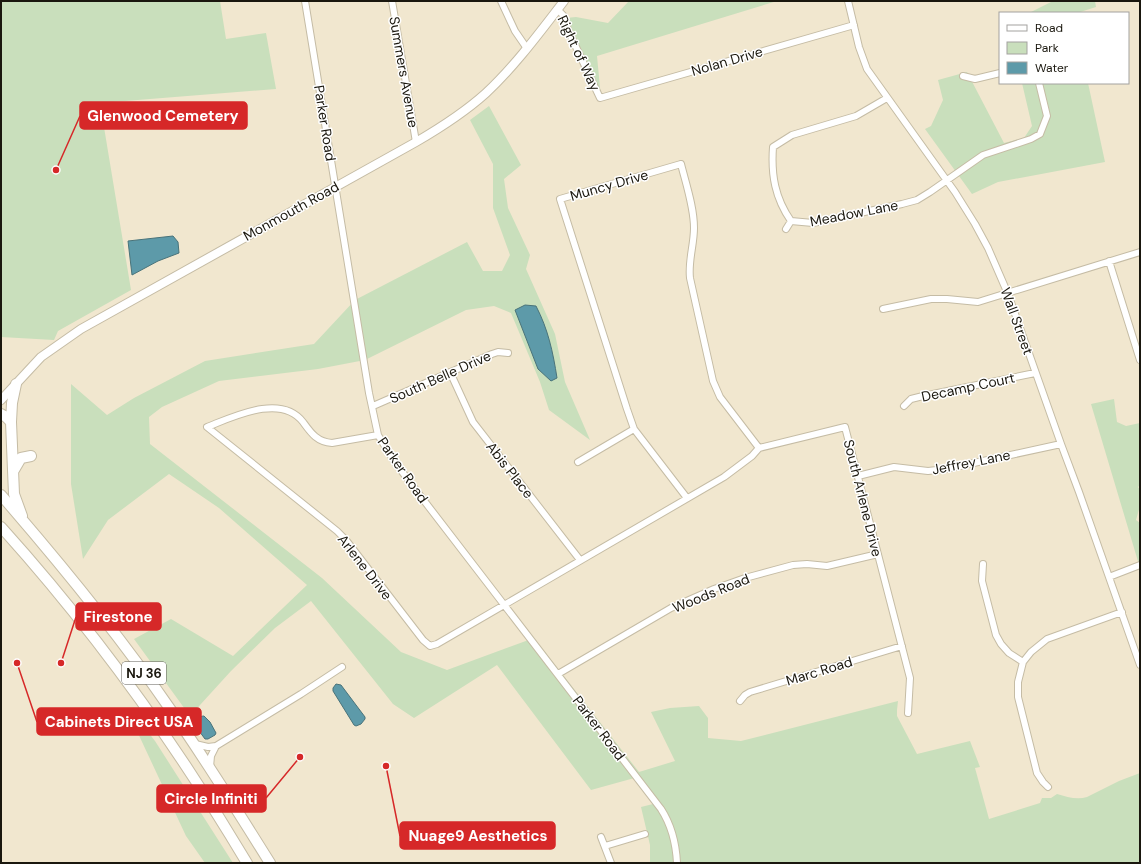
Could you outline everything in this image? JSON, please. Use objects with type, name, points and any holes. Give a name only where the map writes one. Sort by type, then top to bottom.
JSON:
[{"type":"highway","points":[[16,384],[12,403],[11,422],[14,494],[25,523]]},
{"type":"highway","points":[[1,414],[11,422]]},
{"type":"highway","points":[[13,472],[21,458],[31,456]]},
{"type":"highway","name":"NJ 36","points":[[1,495],[112,629],[194,744],[270,863]]},
{"type":"highway","name":"NJ 36","points":[[1,527],[45,577],[148,710],[184,763],[247,863]]},
{"type":"main road","name":"Monmouth Road","points":[[1,400],[41,357],[81,329],[416,142],[449,122],[485,94],[499,80],[564,1]]},
{"type":"street","name":"Parker Road","points":[[305,1],[378,435],[394,461],[661,809],[672,830],[677,863]]},
{"type":"street","name":"Summers Avenue","points":[[392,1],[416,142]]},
{"type":"street","points":[[502,1],[515,31],[526,47]]},
{"type":"street","name":"Wall Street","points":[[848,1],[865,64],[887,98],[955,192],[982,235],[1008,294],[1035,373],[1080,492],[1140,665]]},
{"type":"street","name":"Right of Way","points":[[557,9],[564,16],[568,30],[600,98]]},
{"type":"street","name":"Nolan Drive","points":[[600,98],[854,25]]},
{"type":"street","points":[[963,76],[975,79],[999,73]]},
{"type":"street","name":"Meadow Lane","points":[[773,147],[772,167],[778,198],[782,208],[791,221],[813,224],[902,204],[923,196],[983,155],[1031,139],[1040,134],[1047,116],[1039,84]]},
{"type":"street","points":[[767,143],[773,147],[792,135],[862,114],[887,98]]},
{"type":"street","name":"Muncy Drive","points":[[687,498],[634,429],[560,199],[683,161],[694,224],[694,235],[689,266],[690,278],[713,381],[720,397],[759,448]]},
{"type":"street","points":[[554,195],[560,199]]},
{"type":"street","points":[[786,229],[791,221]]},
{"type":"street","points":[[883,309],[931,299],[978,302],[1008,294],[1140,252]]},
{"type":"street","points":[[1109,261],[1140,360]]},
{"type":"street","name":"South Belle Drive","points":[[373,406],[492,354],[498,352],[508,353]]},
{"type":"street","name":"Abis Place","points":[[450,372],[477,427],[580,560]]},
{"type":"street","name":"Decamp Court","points":[[904,406],[911,399],[1035,373]]},
{"type":"street","name":"Arlene Drive","points":[[378,435],[332,443],[324,442],[314,436],[297,416],[286,410],[275,408],[263,408],[251,411],[207,427],[337,531],[346,540],[427,645],[432,646],[437,644],[504,604]]},
{"type":"street","points":[[845,427],[849,420]]},
{"type":"street","name":"South Arlene Drive","points":[[504,604],[724,477],[752,456],[759,448],[845,427],[910,681],[908,713]]},
{"type":"street","points":[[578,462],[634,429]]},
{"type":"street","name":"Jeffrey Lane","points":[[858,476],[894,467],[928,471],[946,469],[1061,444]]},
{"type":"street","name":"Woods Road","points":[[558,674],[671,608],[714,589],[745,578],[793,565],[807,564],[827,566],[878,554]]},
{"type":"street","points":[[983,564],[982,581],[996,635],[1001,644],[1009,653],[1023,662]]},
{"type":"street","points":[[1109,577],[1140,565]]},
{"type":"street","points":[[1048,787],[1042,782],[1037,773],[1018,697],[1018,682],[1023,662],[1031,652],[1047,639],[1122,612]]},
{"type":"street","name":"Marc Road","points":[[740,701],[750,692],[902,646]]},
{"type":"street","points":[[194,744],[208,747],[216,746],[306,691],[342,667]]},
{"type":"street","points":[[210,768],[211,756],[216,746]]},
{"type":"street","points":[[605,846],[645,834]]},
{"type":"street","points":[[601,837],[611,863]]},
{"type":"green space","points":[[1,1],[220,1],[226,39],[266,33],[276,89],[100,103],[131,290],[58,331],[54,340],[1,337]]},
{"type":"green space","points":[[629,1],[777,1],[597,56],[601,98],[566,18],[576,17],[608,23]]},
{"type":"green space","points":[[1053,1],[1095,1],[1096,7],[1080,12],[1031,12]]},
{"type":"green space","points":[[967,72],[1004,143],[1024,138],[1032,126],[1022,84],[1088,84],[1105,162],[998,182],[972,194],[925,129],[931,126],[943,100],[938,80]]},
{"type":"green space","points":[[489,106],[521,165],[504,179],[508,208],[530,255],[526,269],[555,334],[565,382],[590,440],[549,410],[540,382],[511,313],[494,306],[466,310],[365,360],[318,369],[219,381],[162,407],[149,417],[150,444],[322,578],[401,652],[447,670],[534,638],[639,772],[675,761],[651,712],[670,708],[699,706],[708,718],[708,738],[741,741],[898,701],[897,716],[917,754],[970,741],[980,767],[975,768],[989,819],[1040,803],[1042,798],[1051,798],[1057,794],[1076,798],[1087,797],[1119,781],[1140,773],[1140,863],[650,863],[650,845],[641,807],[657,803],[638,777],[591,790],[497,665],[414,718],[393,704],[311,601],[275,628],[231,671],[190,716],[134,639],[171,619],[233,656],[307,585],[219,508],[169,474],[108,520],[83,559],[71,484],[71,384],[107,415],[134,398],[205,361],[314,344],[355,300],[467,242],[483,271],[502,271],[510,255],[493,208],[493,164],[470,120]]},
{"type":"green space","points":[[1114,399],[1117,422],[1126,426],[1140,423],[1140,485],[1138,487],[1140,490],[1140,506],[1136,520],[1140,523],[1140,568],[1091,404]]},
{"type":"green space","points":[[138,719],[155,741],[233,863],[205,863],[186,836],[136,729]]},
{"type":"water","points":[[173,236],[178,242],[179,253],[158,261],[132,275],[128,241]]},
{"type":"water","points":[[525,305],[536,306],[547,332],[557,378],[551,381],[538,369],[515,310]]},
{"type":"water","points":[[336,684],[341,685],[365,717],[361,724],[356,726],[354,725],[333,691]]},
{"type":"water","points":[[204,716],[210,722],[216,733],[208,739],[205,739],[194,724],[198,718]]},
{"type":"place","name":"Glenwood Cemetery","points":[[56,170]]},
{"type":"place","name":"Cabinets Direct USA","points":[[17,663]]},
{"type":"place","name":"Firestone","points":[[61,663]]},
{"type":"place","name":"Circle Infiniti","points":[[300,757]]},
{"type":"place","name":"Nuage9 Aesthetics","points":[[386,766]]}]
